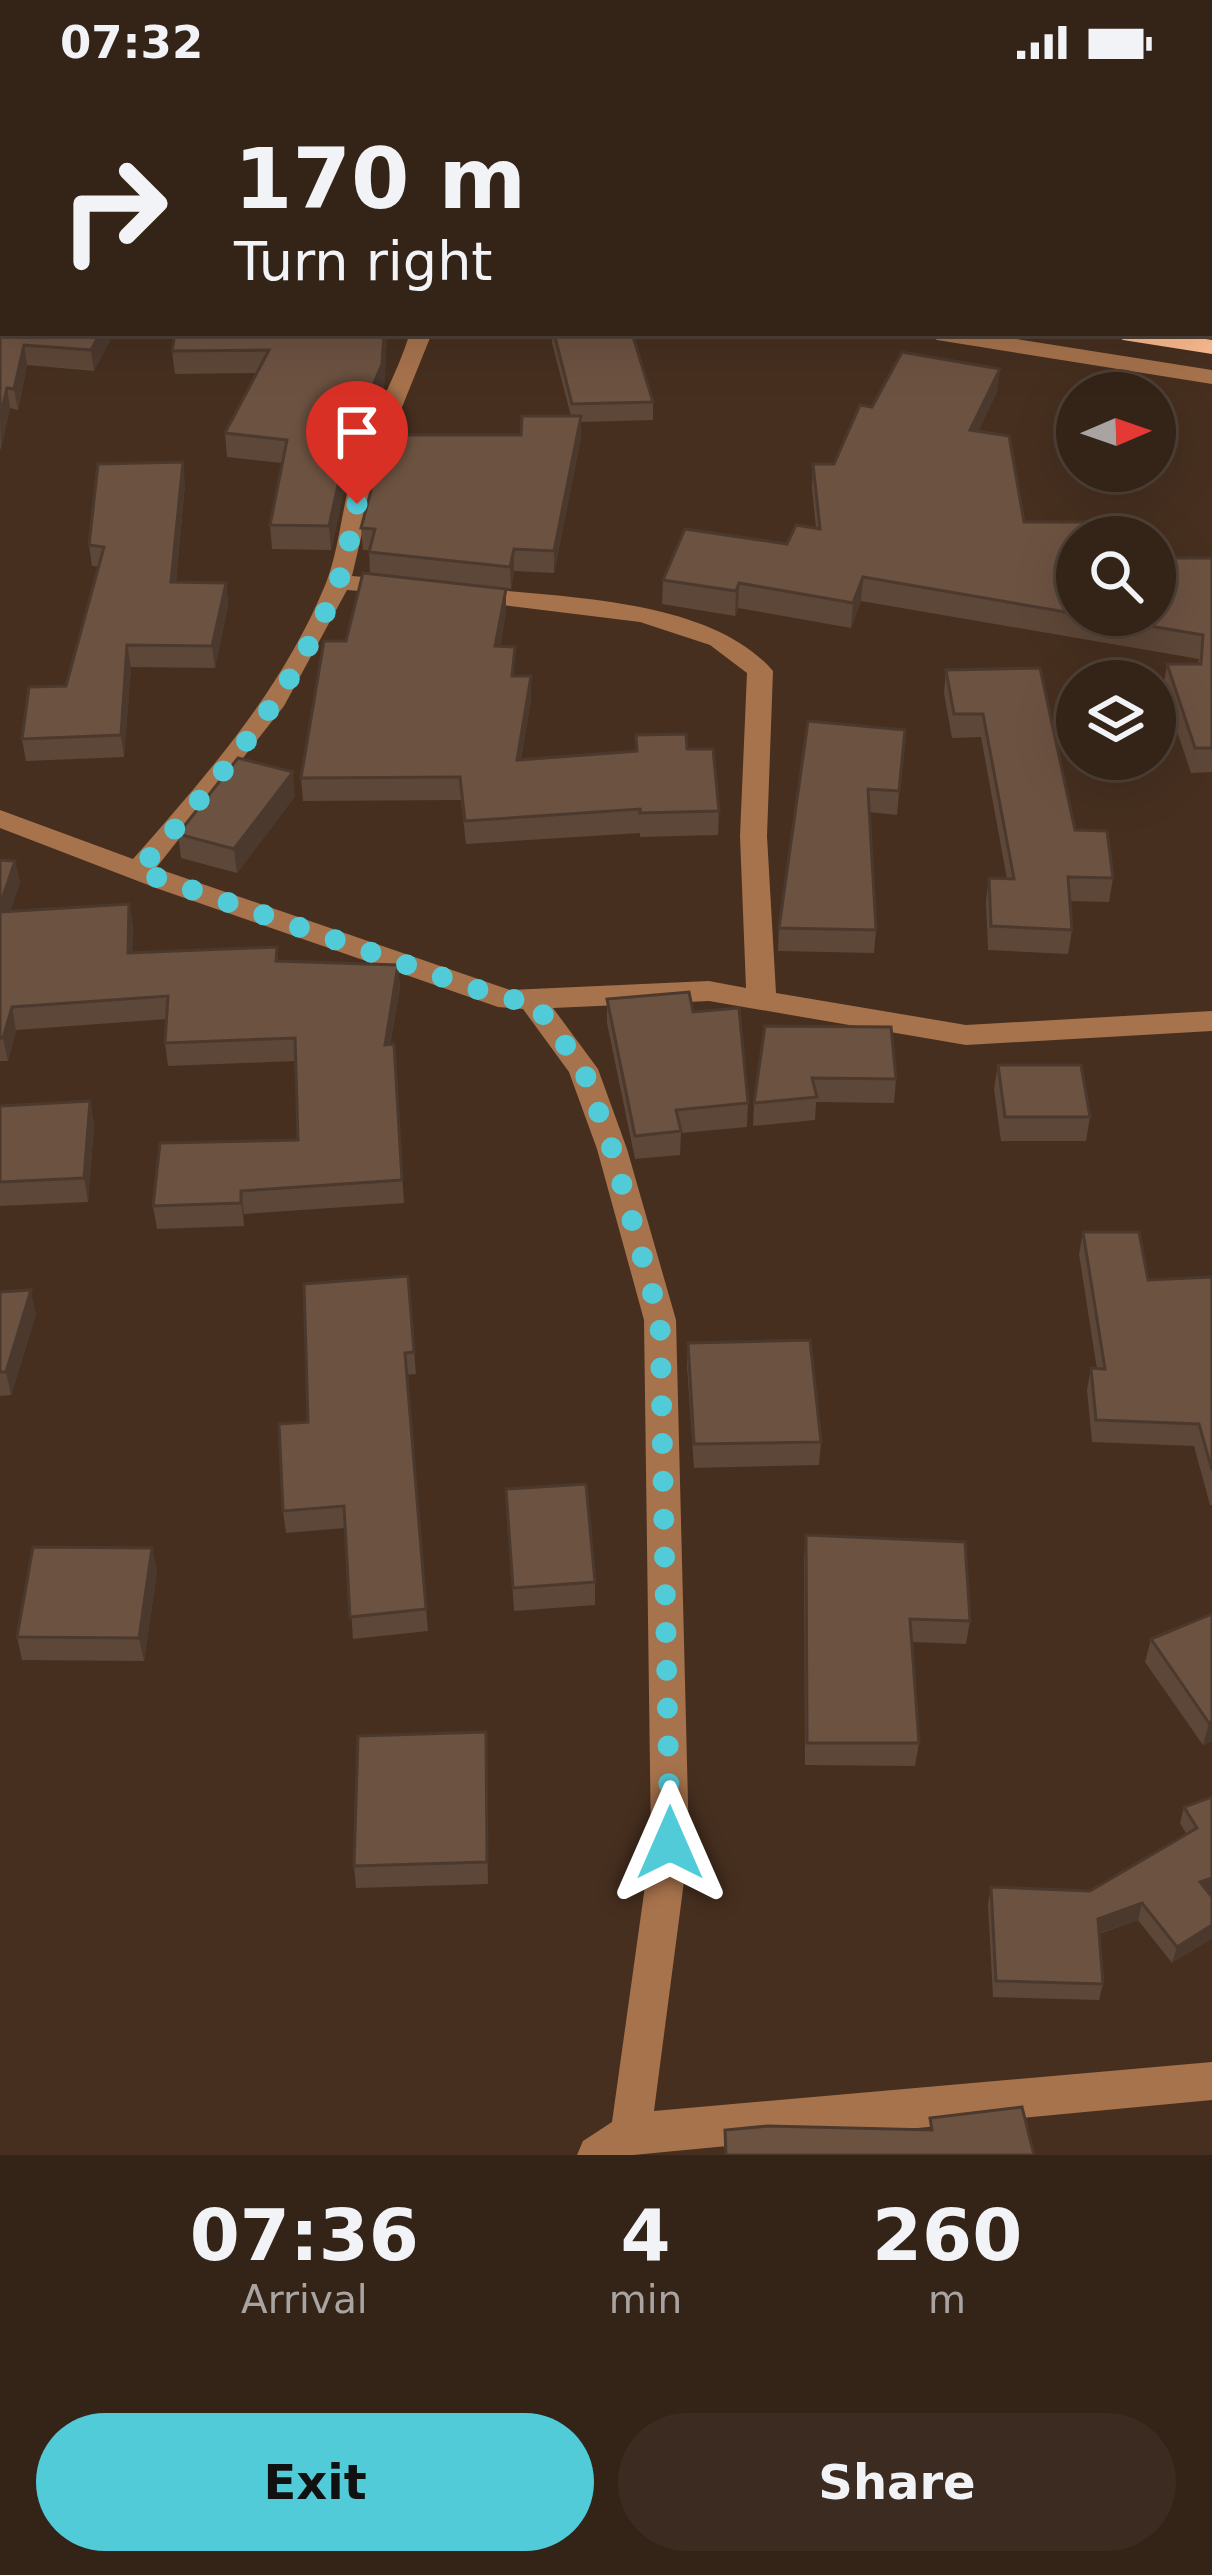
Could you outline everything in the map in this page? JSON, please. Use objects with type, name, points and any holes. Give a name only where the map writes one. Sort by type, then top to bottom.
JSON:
[{"type":"main road","points":[[1143,336],[1212,347]]},
{"type":"street","points":[[138,871],[246,746],[304,654],[338,582],[366,466],[414,361],[420,336]]},
{"type":"street","points":[[956,336],[1212,377]]},
{"type":"street","points":[[338,582],[643,615],[719,640],[760,671],[750,903],[762,1000]]},
{"type":"street","points":[[0,818],[508,1000],[709,991],[966,1035],[1212,1021]]},
{"type":"street","points":[[531,998],[583,1069],[612,1149],[660,1320],[670,1843],[614,2144],[1212,2081]]},
{"type":"building","points":[[0,336],[98,336],[91,350],[24,345],[14,389],[7,388],[0,417]]},
{"type":"building","points":[[174,336],[384,336],[382,364],[346,449],[329,526],[270,525],[287,440],[225,433],[269,350],[172,351]]},
{"type":"building","points":[[555,336],[633,336],[653,402],[572,404]]},
{"type":"building","points":[[902,352],[1000,369],[970,430],[1009,436],[1024,522],[1056,522],[1056,610],[863,577],[853,603],[739,583],[736,591],[663,580],[685,529],[787,544],[796,525],[820,529],[813,464],[834,464],[860,405],[872,407]]},
{"type":"building","points":[[522,416],[581,416],[554,551],[514,549],[510,567],[369,552],[375,529],[361,528],[386,435],[521,435]]},
{"type":"building","points":[[183,462],[171,582],[226,583],[212,646],[127,645],[121,735],[22,739],[29,687],[66,686],[104,547],[89,545],[98,464]]},
{"type":"building","points":[[1176,558],[1212,558],[1212,748],[1195,748],[1176,691],[1176,664],[1201,664],[1203,635],[1176,630]]},
{"type":"building","points":[[363,573],[506,589],[495,646],[515,647],[512,676],[531,676],[517,760],[637,751],[636,735],[686,734],[687,749],[713,749],[719,811],[640,813],[640,809],[465,821],[460,777],[301,778],[324,641],[346,641]]},
{"type":"building","points":[[1040,668],[1056,742],[1056,780],[1064,780],[1075,830],[1107,831],[1113,878],[1068,877],[1072,930],[991,926],[989,878],[1014,879],[983,714],[954,714],[946,670]]},
{"type":"building","points":[[808,721],[905,730],[899,791],[868,789],[876,930],[779,928]]},
{"type":"building","points":[[238,758],[293,772],[234,849],[178,834]]},
{"type":"building","points":[[0,860],[15,861],[0,905]]},
{"type":"building","points":[[129,904],[128,953],[277,947],[276,961],[398,965],[385,1045],[394,1044],[402,1180],[241,1191],[241,1203],[153,1206],[160,1143],[298,1140],[295,1038],[165,1043],[168,996],[12,1007],[0,1038],[0,912]]},
{"type":"building","points":[[689,992],[693,1012],[739,1008],[748,1103],[676,1110],[681,1131],[635,1136],[607,999]]},
{"type":"building","points":[[765,1026],[891,1027],[896,1079],[812,1078],[817,1097],[754,1103]]},
{"type":"building","points":[[998,1065],[1081,1065],[1090,1117],[1005,1117]]},
{"type":"building","points":[[90,1101],[84,1178],[0,1182],[0,1106]]},
{"type":"building","points":[[1083,1232],[1139,1232],[1148,1280],[1212,1277],[1212,1470],[1199,1424],[1096,1420],[1091,1368],[1105,1369]]},
{"type":"building","points":[[408,1276],[414,1352],[405,1353],[426,1609],[350,1617],[344,1506],[283,1511],[279,1424],[308,1422],[304,1284]]},
{"type":"building","points":[[31,1290],[6,1372],[0,1372],[0,1292]]},
{"type":"building","points":[[810,1340],[821,1442],[694,1444],[688,1343]]},
{"type":"building","points":[[586,1484],[595,1582],[513,1588],[506,1489]]},
{"type":"building","points":[[806,1535],[965,1542],[970,1621],[910,1619],[919,1743],[807,1743]]},
{"type":"building","points":[[33,1547],[152,1548],[139,1638],[17,1637]]},
{"type":"building","points":[[1212,1614],[1212,1721],[1209,1723],[1151,1639]]},
{"type":"building","points":[[486,1732],[487,1862],[354,1866],[358,1736]]},
{"type":"building","points":[[1212,1797],[1212,1878],[1200,1882],[1212,1897],[1212,1925],[1177,1947],[1142,1903],[1098,1919],[1103,1984],[996,1981],[991,1887],[1090,1891],[1197,1828],[1184,1807]]},
{"type":"building","points":[[1022,2107],[1034,2155],[726,2155],[725,2130],[768,2126],[932,2130],[930,2118]]},
{"type":"route","points":[[357,504],[338,582],[304,654],[246,746],[138,871],[508,1000],[531,998],[583,1069],[612,1149],[660,1320],[670,1843]]}]
